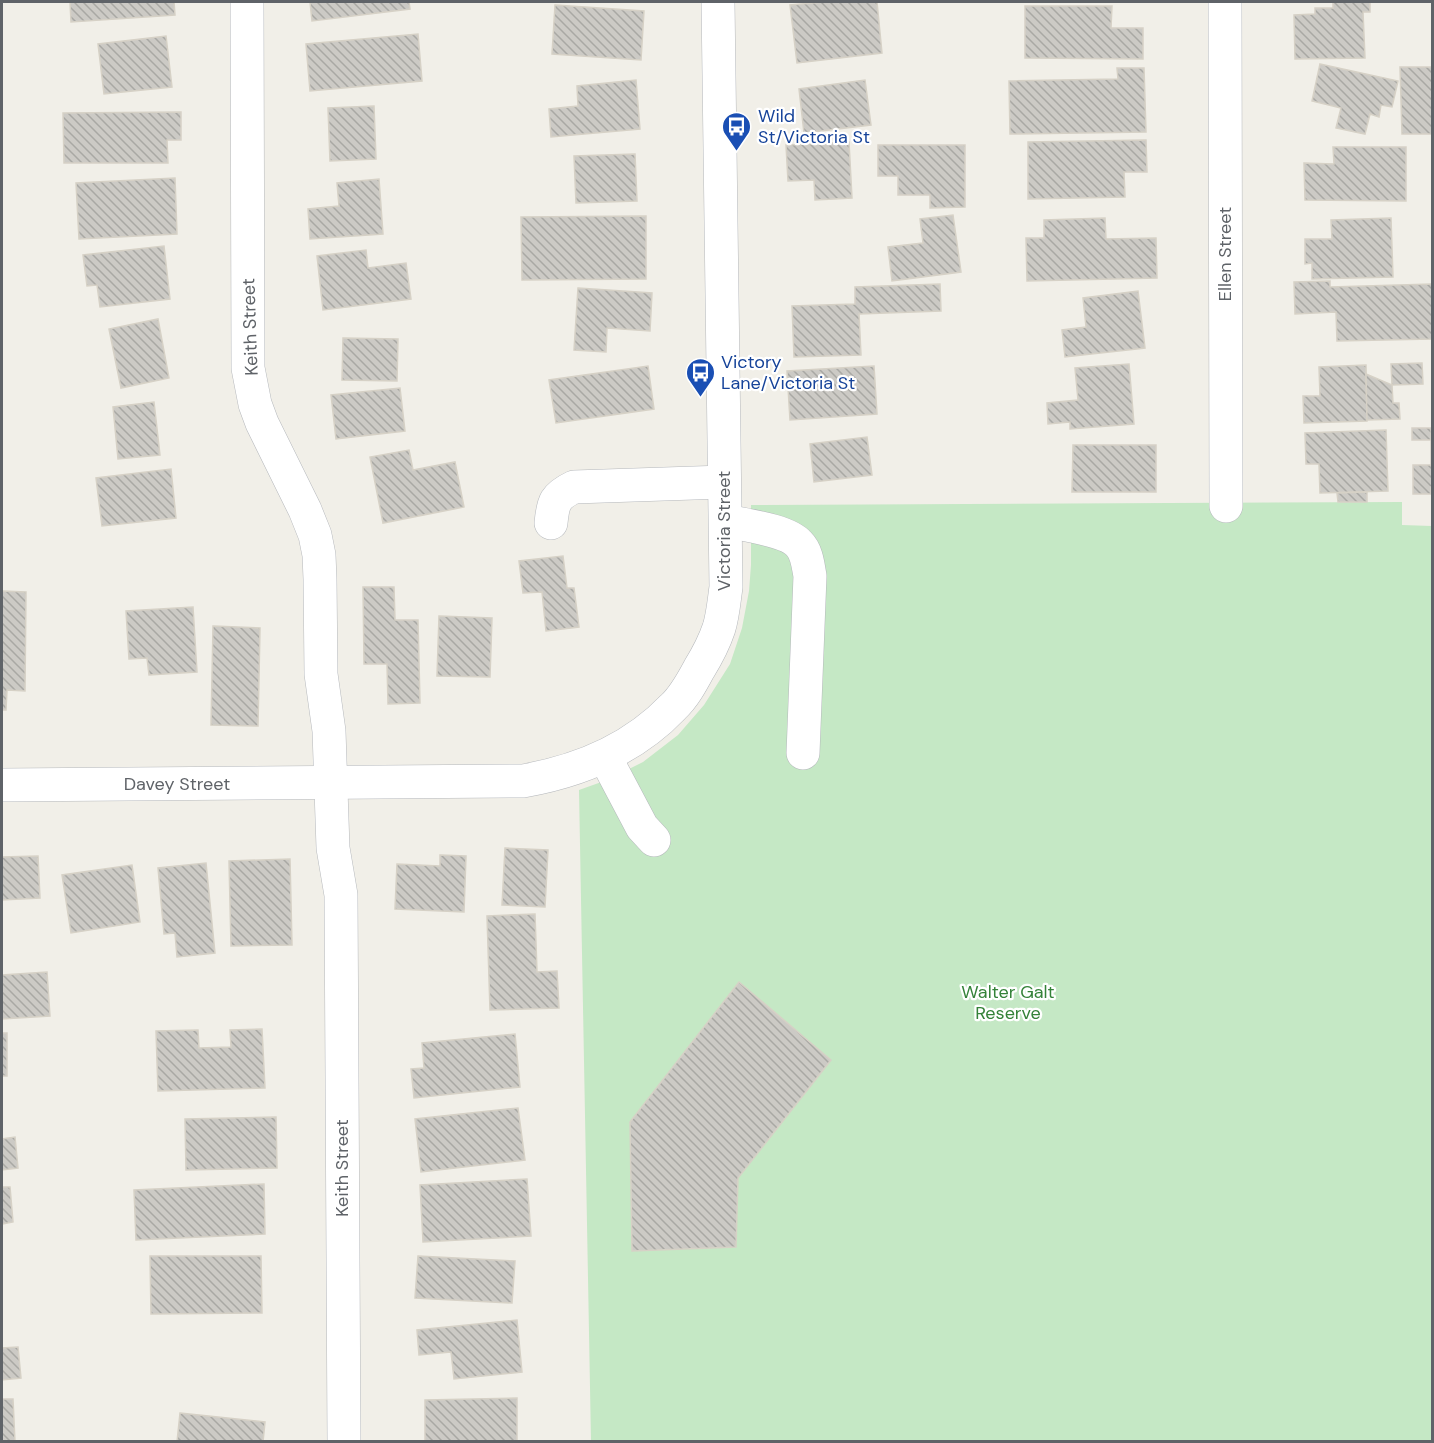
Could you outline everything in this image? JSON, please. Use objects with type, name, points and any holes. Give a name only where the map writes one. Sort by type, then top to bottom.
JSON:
[{"type":"street","name":"Keith Street","points":[[247,2],[248,368],[255,404],[262,423],[315,535],[319,555],[321,675],[313,730],[332,783],[351,849],[341,895],[344,1442]]},
{"type":"street","name":"Victoria Street","points":[[332,783],[523,781],[574,769],[605,757],[629,743],[675,706],[710,651],[719,626],[726,587],[718,2]]},
{"type":"street","name":"Ellen Street","points":[[1225,2],[1226,506]]},
{"type":"street","points":[[551,523],[552,508],[556,499],[574,486],[724,483]]},
{"type":"street","points":[[726,521],[771,530],[788,536],[799,544],[806,557],[810,576],[803,753]]},
{"type":"street","points":[[605,757],[642,827],[654,840]]},
{"type":"street","name":"Davey Street","points":[[2,785],[332,783]]},
{"type":"green space","name":"Walter Galt Reserve","points":[[1402,502],[1402,525],[1432,526],[1432,1441],[591,1441],[579,790],[607,780],[643,762],[678,735],[704,705],[730,664],[742,628],[749,591],[751,505]]},
{"type":"building","points":[[70,2],[174,2],[175,15],[71,22]]},
{"type":"building","points":[[310,2],[409,2],[410,9],[312,21]]},
{"type":"building","points":[[824,2],[877,2],[882,53],[797,63],[790,5]]},
{"type":"building","points":[[1333,2],[1370,2],[1370,12],[1363,12],[1365,58],[1295,59],[1294,15],[1315,14],[1315,8],[1333,8]]},
{"type":"building","points":[[555,5],[644,11],[641,60],[552,54]]},
{"type":"building","points":[[1025,6],[1112,6],[1111,28],[1143,28],[1143,59],[1025,58]]},
{"type":"building","points":[[418,34],[422,81],[310,91],[306,44]]},
{"type":"building","points":[[166,36],[172,87],[104,94],[98,44]]},
{"type":"building","points":[[1320,64],[1398,81],[1392,107],[1381,105],[1379,117],[1370,114],[1365,134],[1336,128],[1341,108],[1312,101]]},
{"type":"building","points":[[1400,67],[1432,67],[1432,134],[1402,134]]},
{"type":"building","points":[[1117,68],[1144,68],[1146,132],[1010,134],[1009,81],[1118,79]]},
{"type":"building","points":[[636,80],[640,129],[551,137],[549,109],[578,106],[577,86]]},
{"type":"building","points":[[865,80],[871,125],[804,133],[799,89]]},
{"type":"building","points":[[374,106],[376,159],[330,161],[328,108]]},
{"type":"building","points":[[181,112],[181,140],[167,140],[168,163],[64,163],[63,113]]},
{"type":"building","points":[[1146,140],[1147,172],[1124,172],[1125,197],[1028,199],[1028,142]]},
{"type":"building","points":[[849,142],[852,198],[815,200],[814,180],[788,181],[786,145]]},
{"type":"building","points":[[878,145],[965,145],[965,207],[930,208],[930,195],[898,195],[898,176],[878,176]]},
{"type":"building","points":[[1333,147],[1406,147],[1406,201],[1305,200],[1304,163],[1334,164]]},
{"type":"building","points":[[635,154],[637,201],[576,203],[574,156]]},
{"type":"building","points":[[175,178],[177,234],[79,239],[76,183]]},
{"type":"building","points":[[379,179],[383,234],[310,239],[308,209],[339,206],[337,183]]},
{"type":"building","points":[[953,215],[961,272],[892,281],[888,247],[923,243],[920,219]]},
{"type":"building","points":[[646,216],[646,279],[522,280],[521,217]]},
{"type":"building","points":[[1105,218],[1106,239],[1156,238],[1157,278],[1027,281],[1026,238],[1044,238],[1044,220]]},
{"type":"building","points":[[1391,218],[1393,277],[1312,279],[1312,263],[1305,264],[1305,239],[1332,239],[1331,220]]},
{"type":"building","points":[[164,246],[170,299],[100,307],[97,285],[87,286],[83,255]]},
{"type":"building","points":[[366,250],[368,268],[406,263],[411,299],[323,310],[317,256]]},
{"type":"building","points":[[1330,281],[1330,287],[1432,284],[1432,339],[1337,341],[1336,312],[1295,314],[1294,282]]},
{"type":"building","points":[[940,284],[941,311],[859,314],[861,355],[794,357],[792,306],[855,304],[855,287]]},
{"type":"building","points":[[578,288],[652,293],[650,331],[607,328],[606,352],[574,350]]},
{"type":"building","points":[[1138,291],[1145,348],[1065,357],[1062,330],[1086,327],[1083,298]]},
{"type":"building","points":[[158,319],[169,378],[121,388],[109,329]]},
{"type":"building","points":[[343,338],[398,339],[397,381],[342,380]]},
{"type":"building","points":[[1422,363],[1423,384],[1392,385],[1391,364]]},
{"type":"building","points":[[1129,364],[1134,424],[1070,429],[1070,422],[1048,424],[1047,403],[1078,400],[1075,368]]},
{"type":"building","points":[[1366,365],[1367,421],[1304,423],[1303,396],[1320,396],[1319,367]]},
{"type":"building","points":[[648,366],[654,409],[556,423],[549,380]]},
{"type":"building","points":[[874,366],[877,414],[790,420],[787,371]]},
{"type":"building","points":[[1366,374],[1392,385],[1393,403],[1399,403],[1400,419],[1367,420]]},
{"type":"building","points":[[400,388],[405,431],[336,439],[331,395]]},
{"type":"building","points":[[154,402],[160,455],[118,459],[113,407]]},
{"type":"building","points":[[1412,428],[1431,428],[1432,487],[1431,494],[1413,494],[1413,465],[1431,465],[1431,440],[1412,440]]},
{"type":"building","points":[[1386,430],[1388,491],[1320,493],[1319,464],[1306,464],[1305,433]]},
{"type":"building","points":[[867,437],[872,475],[814,482],[810,444]]},
{"type":"building","points":[[1073,445],[1156,445],[1156,492],[1072,492]]},
{"type":"building","points":[[409,450],[413,470],[455,462],[464,507],[383,523],[370,457]]},
{"type":"building","points":[[171,469],[176,518],[102,526],[96,478]]},
{"type":"building","points":[[1367,492],[1367,502],[1338,502],[1337,493]]},
{"type":"building","points":[[563,556],[567,588],[574,588],[579,627],[546,631],[542,592],[523,593],[519,561]]},
{"type":"building","points":[[363,587],[394,587],[395,620],[418,620],[420,703],[388,704],[387,664],[364,664]]},
{"type":"building","points":[[2,591],[26,592],[25,691],[7,690],[6,710],[2,710]]},
{"type":"building","points":[[193,607],[197,672],[149,675],[147,658],[129,659],[126,611]]},
{"type":"building","points":[[439,616],[492,618],[490,677],[437,676]]},
{"type":"building","points":[[213,626],[260,628],[258,726],[211,725]]},
{"type":"building","points":[[505,848],[548,850],[545,907],[502,905]]},
{"type":"building","points":[[440,855],[466,856],[464,912],[395,909],[397,864],[440,866]]},
{"type":"building","points":[[38,856],[40,898],[2,900],[2,857]]},
{"type":"building","points":[[290,859],[292,945],[231,946],[229,861]]},
{"type":"building","points":[[206,863],[215,953],[177,957],[175,933],[164,934],[158,868]]},
{"type":"building","points":[[132,865],[140,922],[71,933],[62,875]]},
{"type":"building","points":[[535,914],[537,972],[557,971],[559,1008],[490,1010],[487,916]]},
{"type":"building","points":[[47,972],[50,1016],[2,1019],[2,975]]},
{"type":"building","points":[[739,982],[831,1060],[738,1178],[736,1247],[632,1251],[630,1122]]},
{"type":"building","points":[[262,1029],[265,1088],[158,1091],[156,1031],[198,1030],[199,1048],[231,1047],[230,1030]]},
{"type":"building","points":[[2,1033],[7,1033],[7,1076],[2,1076]]},
{"type":"building","points":[[515,1034],[520,1087],[414,1098],[411,1069],[424,1068],[422,1043]]},
{"type":"building","points":[[518,1108],[525,1160],[421,1172],[415,1119]]},
{"type":"building","points":[[276,1117],[277,1168],[186,1170],[185,1119]]},
{"type":"building","points":[[15,1137],[18,1168],[2,1170],[2,1139]]},
{"type":"building","points":[[527,1179],[531,1236],[423,1242],[420,1185]]},
{"type":"building","points":[[264,1184],[265,1234],[136,1240],[134,1190]]},
{"type":"building","points":[[2,1187],[10,1187],[13,1222],[2,1224]]},
{"type":"building","points":[[150,1256],[261,1256],[262,1313],[151,1314]]},
{"type":"building","points":[[418,1256],[515,1261],[512,1303],[415,1298]]},
{"type":"building","points":[[517,1320],[522,1372],[454,1379],[451,1352],[419,1355],[417,1330]]},
{"type":"building","points":[[18,1347],[21,1378],[2,1380],[2,1348]]},
{"type":"building","points":[[517,1398],[517,1442],[425,1442],[425,1400]]},
{"type":"building","points":[[2,1399],[13,1399],[15,1442],[2,1442]]},
{"type":"building","points":[[180,1413],[265,1422],[263,1442],[177,1442]]},
{"type":"place","name":"Wild St/Victoria St","points":[[737,152]]},
{"type":"place","name":"Victory Lane/Victoria St","points":[[700,398]]}]
